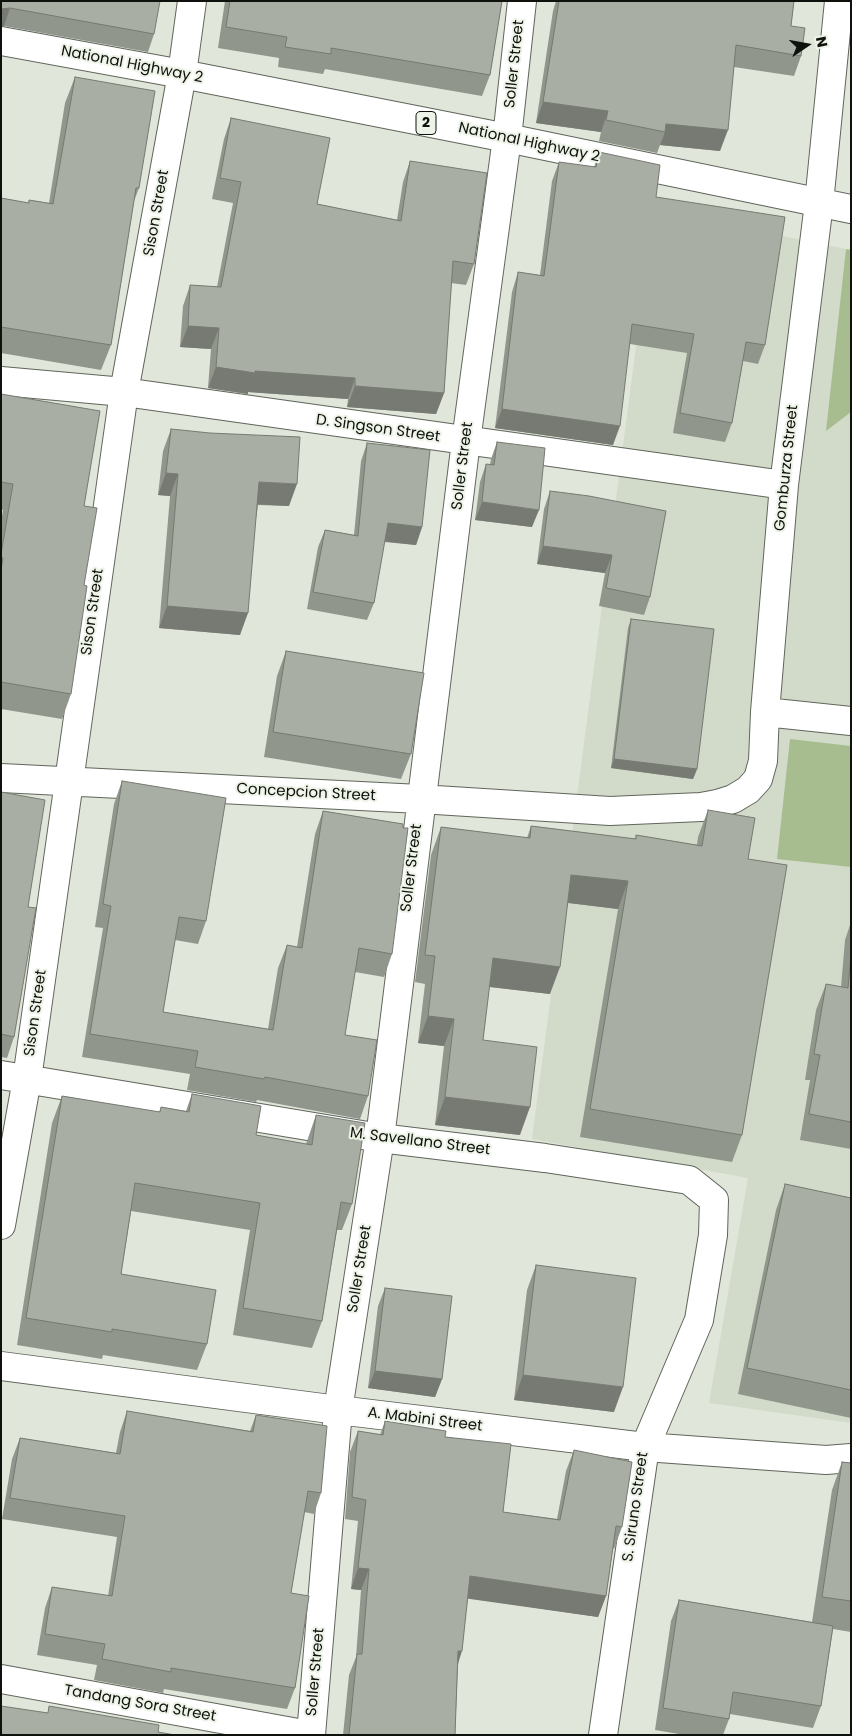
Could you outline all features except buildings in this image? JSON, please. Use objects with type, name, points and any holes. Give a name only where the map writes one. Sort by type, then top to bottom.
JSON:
[{"type":"main road","name":"Sison Street","points":[[1,1225],[14,1077],[69,782],[124,392],[182,74],[192,1]]},
{"type":"main road","name":"Soller Street","points":[[310,1735],[338,1410],[380,1138],[420,799],[507,138],[522,1]]},
{"type":"main road","name":"Gomburza Street","points":[[610,810],[701,806],[733,799],[748,790],[758,779],[764,761],[765,712],[784,485],[819,203],[839,1]]},
{"type":"main road","name":"National Highway 2","points":[[1,41],[182,74],[507,138],[851,209]]},
{"type":"main road","name":"D. Singson Street","points":[[1,381],[124,392],[784,485]]},
{"type":"main road","points":[[765,712],[851,721]]},
{"type":"main road","name":"Concepcion Street","points":[[1,778],[610,810]]},
{"type":"main road","name":"M. Savellano Street","points":[[14,1077],[380,1138],[545,1158],[689,1180],[714,1200]]},
{"type":"main road","name":"S. Siruno Street","points":[[603,1735],[645,1447],[699,1320],[713,1235],[714,1200]]},
{"type":"main road","name":"A. Mabini Street","points":[[1,1366],[338,1410],[645,1447],[826,1460],[851,1458]]},
{"type":"main road","name":"Tandang Sora Street","points":[[1,1679],[310,1735]]},
{"type":"shaded area","points":[[654,210],[851,250],[851,1423],[709,1403],[748,1178],[532,1139]]},
{"type":"green space","points":[[846,249],[851,250],[851,412],[826,431]]},
{"type":"green space","points":[[790,739],[851,746],[851,867],[777,859]]}]
